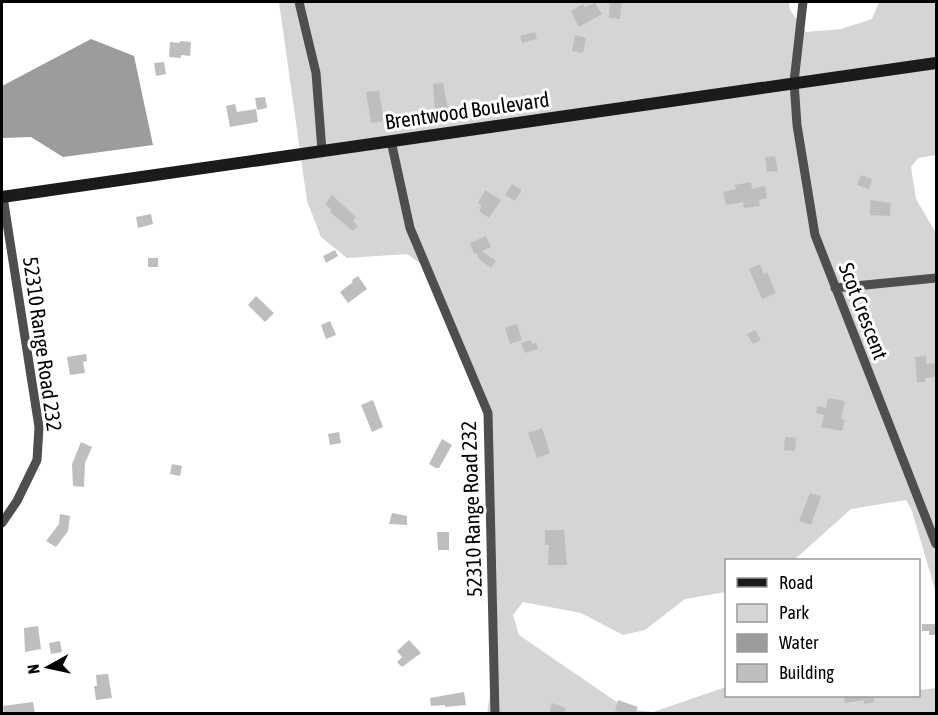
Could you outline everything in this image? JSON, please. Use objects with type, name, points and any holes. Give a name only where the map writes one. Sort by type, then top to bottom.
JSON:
[{"type":"street","points":[[300,2],[316,73],[322,151]]},
{"type":"street","name":"Scot Crescent","points":[[803,2],[794,82],[797,125],[815,235],[936,544]]},
{"type":"street","name":"Brentwood Boulevard","points":[[2,197],[936,63]]},
{"type":"street","name":"52310 Range Road 232","points":[[391,141],[410,228],[488,413],[495,714]]},
{"type":"street","name":"52310 Range Road 232","points":[[2,197],[39,427],[37,460],[17,501],[2,523]]},
{"type":"street","points":[[835,288],[936,278]]},
{"type":"green space","points":[[279,2],[789,2],[790,10],[806,32],[841,29],[872,19],[879,2],[936,2],[936,155],[918,158],[911,167],[916,199],[936,233],[936,593],[912,511],[906,500],[851,509],[795,559],[725,559],[725,592],[685,599],[645,630],[623,635],[581,613],[523,602],[513,615],[519,635],[627,709],[653,712],[725,687],[725,697],[920,697],[920,690],[936,688],[936,713],[487,713],[496,660],[485,396],[428,269],[407,254],[347,258],[321,237],[307,201]]},
{"type":"water","points":[[91,39],[134,56],[153,145],[63,157],[31,137],[2,138],[2,86]]},
{"type":"building","points":[[610,2],[622,2],[620,19],[609,18]]},
{"type":"building","points":[[595,3],[602,14],[579,27],[571,11],[583,4],[585,7]]},
{"type":"building","points":[[535,32],[537,39],[522,43],[520,36]]},
{"type":"building","points":[[575,35],[586,38],[583,53],[572,51]]},
{"type":"building","points":[[180,41],[191,42],[190,56],[169,57],[170,42],[180,43]]},
{"type":"building","points":[[164,62],[166,74],[156,76],[154,63]]},
{"type":"building","points":[[443,83],[448,109],[435,110],[433,84]]},
{"type":"building","points":[[379,91],[384,121],[371,123],[366,92]]},
{"type":"building","points":[[265,97],[267,108],[257,110],[255,98]]},
{"type":"building","points":[[235,104],[237,112],[256,109],[258,122],[230,127],[226,106]]},
{"type":"building","points":[[775,156],[778,171],[767,172],[765,157]]},
{"type":"building","points":[[861,175],[872,179],[869,189],[857,185]]},
{"type":"building","points":[[751,182],[752,189],[765,186],[767,198],[759,200],[760,206],[744,208],[743,202],[726,205],[723,192],[736,189],[735,185]]},
{"type":"building","points":[[512,184],[522,190],[515,201],[505,195]]},
{"type":"building","points":[[485,190],[501,200],[489,218],[479,211],[482,206],[478,203]]},
{"type":"building","points":[[332,195],[356,217],[353,221],[358,226],[353,231],[331,213],[331,209],[325,204]]},
{"type":"building","points":[[870,200],[891,203],[890,216],[870,215]]},
{"type":"building","points":[[151,214],[153,224],[138,228],[136,217]]},
{"type":"building","points":[[486,236],[491,247],[482,251],[496,261],[491,268],[480,260],[476,253],[474,254],[470,243]]},
{"type":"building","points":[[335,250],[338,256],[326,263],[323,256]]},
{"type":"building","points":[[148,258],[158,258],[158,267],[148,267]]},
{"type":"building","points":[[760,264],[764,274],[767,272],[776,293],[762,299],[749,269]]},
{"type":"building","points":[[358,276],[367,289],[348,303],[340,292]]},
{"type":"building","points":[[256,296],[274,313],[265,322],[248,305]]},
{"type":"building","points":[[330,321],[336,335],[326,339],[321,325]]},
{"type":"building","points":[[517,324],[522,340],[510,344],[505,328]]},
{"type":"building","points":[[755,330],[761,340],[753,344],[747,334]]},
{"type":"building","points":[[531,340],[532,344],[536,343],[538,349],[525,353],[521,343]]},
{"type":"building","points":[[86,354],[87,361],[83,362],[85,373],[70,375],[67,357]]},
{"type":"building","points":[[926,356],[926,364],[936,363],[936,377],[925,378],[925,382],[917,382],[915,357]]},
{"type":"building","points":[[828,398],[845,401],[841,419],[845,420],[842,431],[821,427],[824,415],[816,413],[818,406],[826,408]]},
{"type":"building","points":[[373,400],[383,427],[372,432],[361,405]]},
{"type":"building","points":[[542,428],[550,453],[537,458],[528,433]]},
{"type":"building","points":[[339,432],[341,443],[330,445],[328,434]]},
{"type":"building","points":[[785,437],[796,438],[795,451],[784,450]]},
{"type":"building","points":[[442,439],[452,445],[439,468],[436,468],[429,464]]},
{"type":"building","points":[[81,442],[92,447],[85,463],[84,487],[73,486],[72,464]]},
{"type":"building","points":[[172,464],[182,466],[180,476],[170,474]]},
{"type":"building","points":[[810,493],[821,496],[811,525],[799,521]]},
{"type":"building","points":[[392,513],[407,516],[407,525],[389,524]]},
{"type":"building","points":[[60,514],[70,516],[68,531],[56,547],[46,541],[59,524]]},
{"type":"building","points":[[545,530],[564,530],[567,565],[548,565],[549,545],[545,545]]},
{"type":"building","points":[[437,532],[449,532],[449,550],[438,550]]},
{"type":"building","points":[[922,624],[936,624],[936,635],[929,635],[929,631],[922,631]]},
{"type":"building","points":[[38,626],[41,649],[25,652],[24,628]]},
{"type":"building","points":[[409,640],[421,653],[402,667],[397,662],[402,657],[397,651]]},
{"type":"building","points":[[60,641],[62,652],[51,654],[49,643]]},
{"type":"building","points":[[108,674],[112,698],[96,700],[94,686],[97,686],[96,675]]},
{"type":"building","points":[[464,692],[466,705],[431,706],[430,698]]},
{"type":"building","points":[[844,697],[873,697],[874,702],[864,704],[864,700],[845,703]]},
{"type":"building","points":[[618,700],[638,707],[635,714],[615,711]]},
{"type":"building","points":[[33,702],[35,714],[4,714],[3,706]]},
{"type":"building","points":[[552,703],[566,708],[564,714],[549,714]]}]
